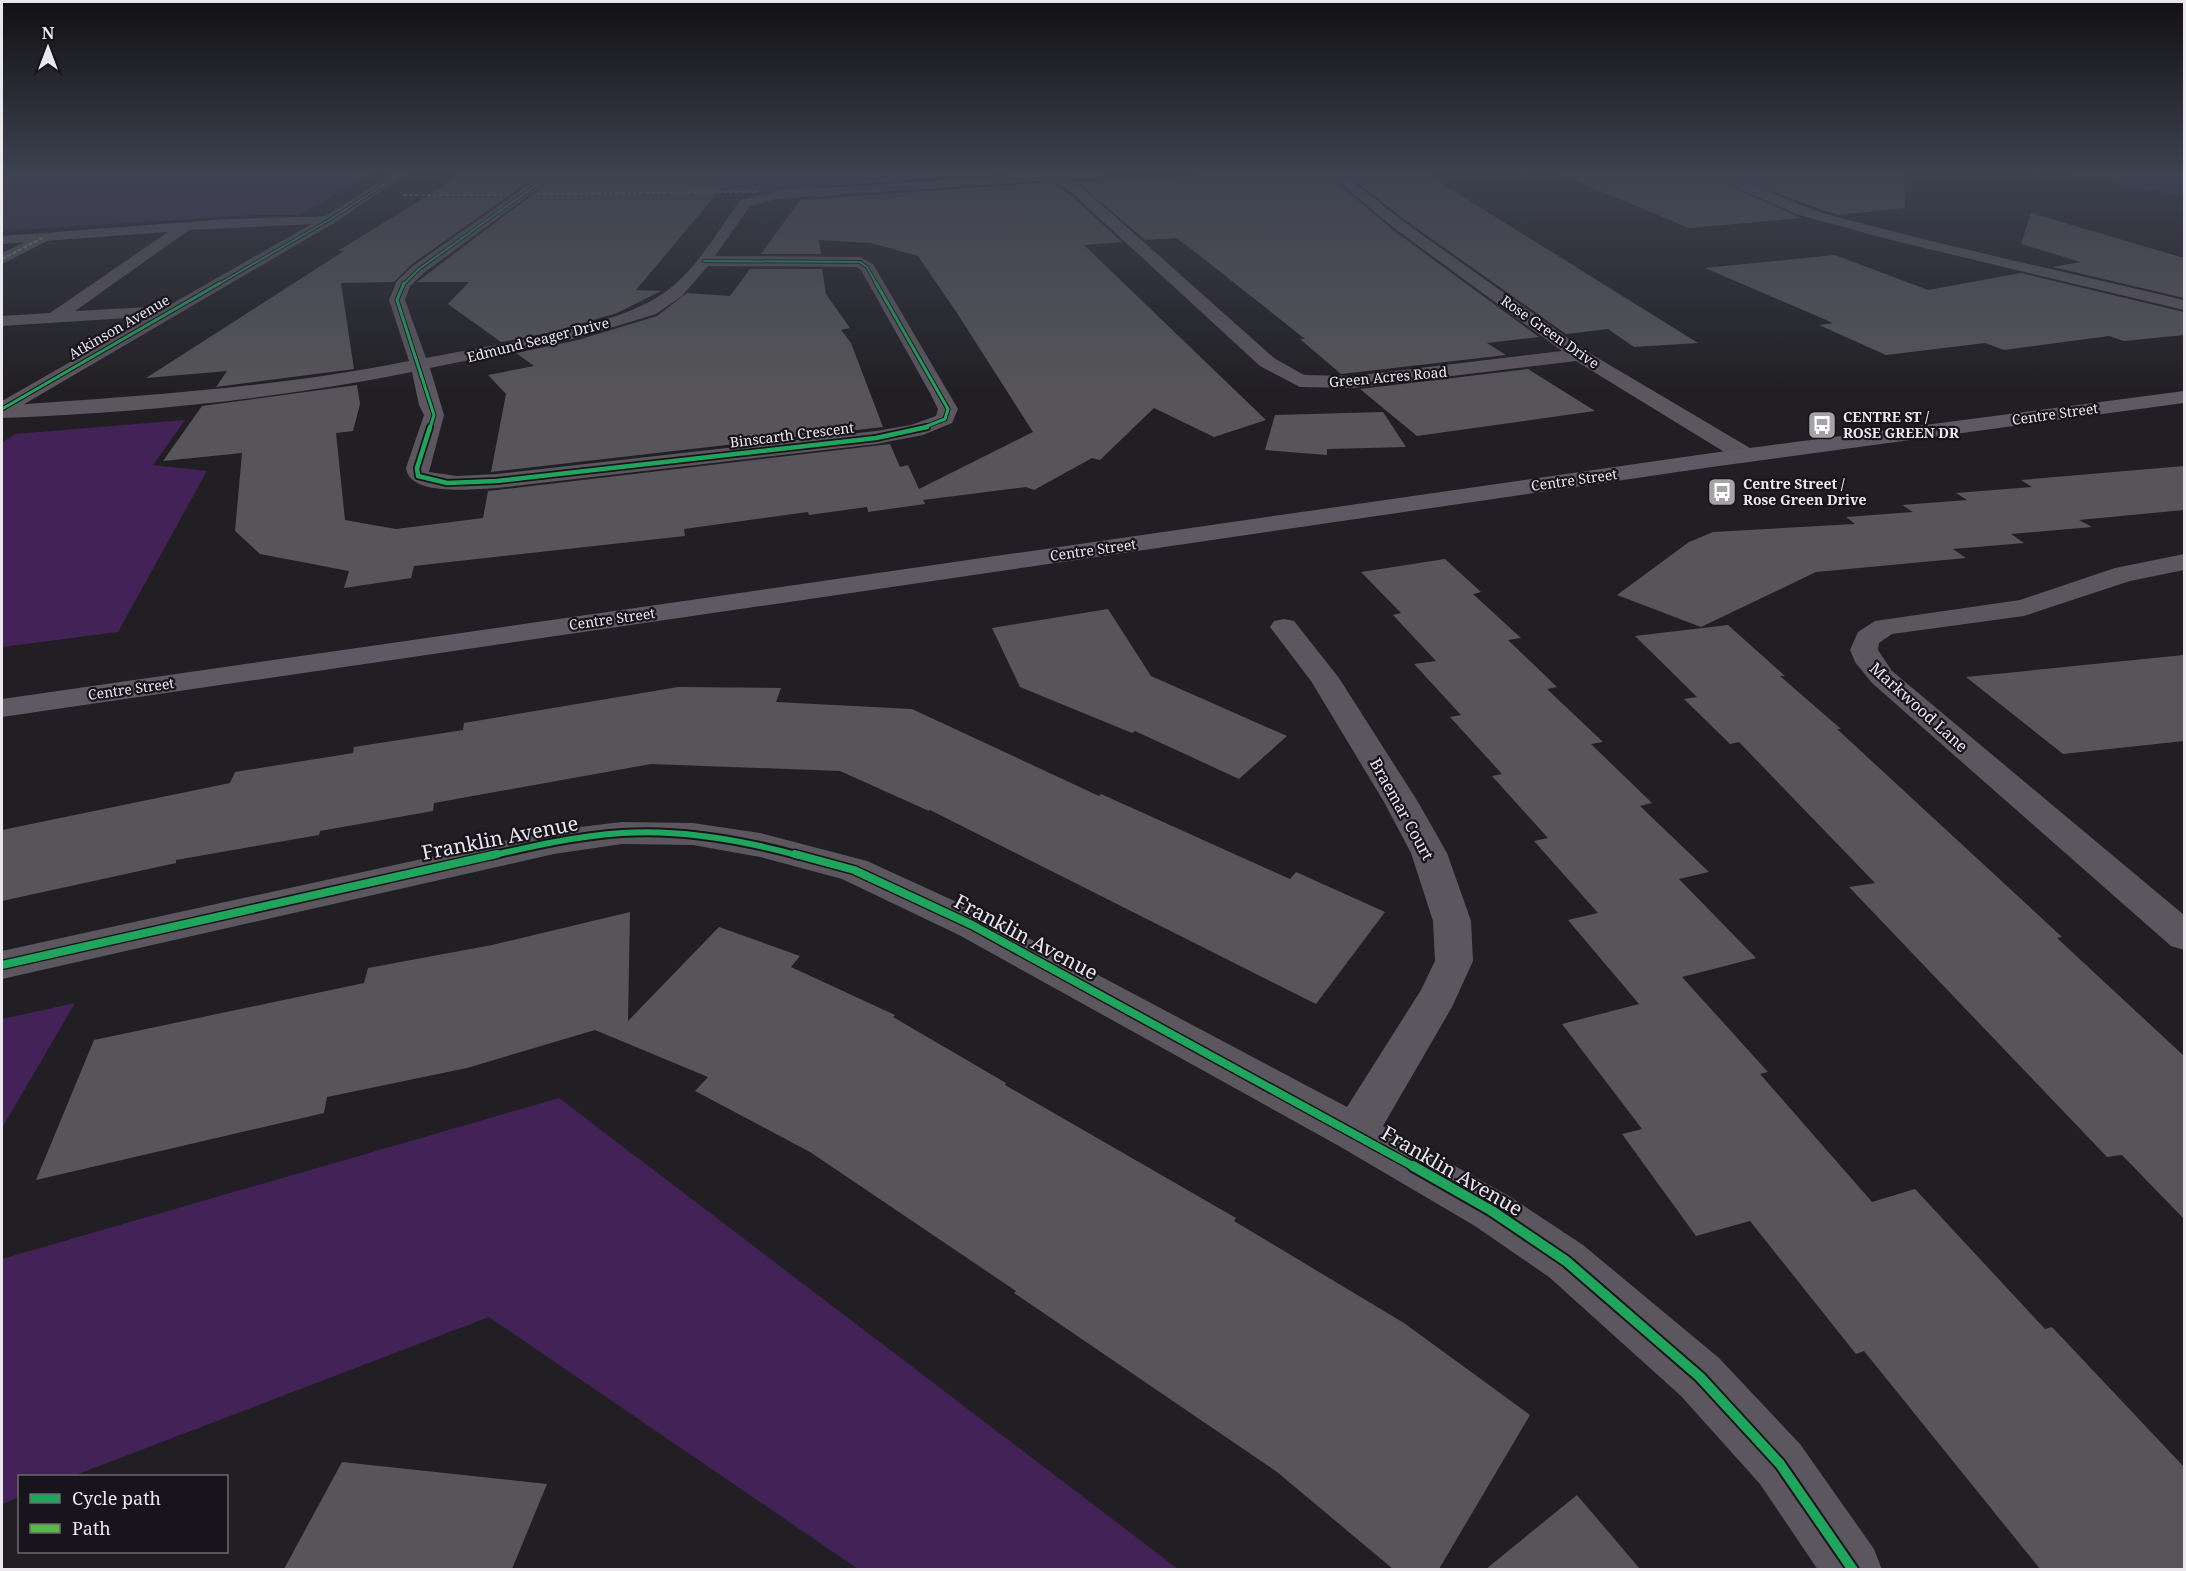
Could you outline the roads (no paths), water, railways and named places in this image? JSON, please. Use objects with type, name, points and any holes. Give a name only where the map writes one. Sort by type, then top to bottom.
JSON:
[{"type":"main road","name":"Centre Street","points":[[2,708],[1747,456],[2184,397]]},
{"type":"street","points":[[2,259],[26,246]]},
{"type":"street","points":[[56,316],[157,246]]},
{"type":"street","name":"Atkinson Avenue","points":[[2,410],[282,246]]},
{"type":"street","points":[[420,366],[397,300],[404,284],[419,269],[451,246]]},
{"type":"street","name":"Edmund Seager Drive","points":[[2,410],[266,391],[340,381],[577,333],[650,310],[676,292],[714,246]]},
{"type":"street","name":"Green Acres Road","points":[[1139,246],[1267,362],[1300,381],[1388,380],[1579,356]]},
{"type":"street","name":"Rose Green Drive","points":[[1428,246],[1579,356],[1747,456]]},
{"type":"street","points":[[1935,246],[2184,305]]},
{"type":"street","name":"Binscarth Crescent","points":[[420,366],[429,405],[434,415],[417,468],[418,476],[435,482],[456,485],[842,441],[912,431],[935,426],[945,419],[948,409],[940,393],[867,267],[860,262],[704,261]]},
{"type":"street","points":[[2,321],[170,311]]},
{"type":"street","name":"Markwood Lane","points":[[2184,562],[2124,574],[2024,608],[1885,627],[1865,639],[1864,647],[1866,660],[1882,677],[2184,936]]},
{"type":"street","name":"Braemar Court","points":[[1284,627],[1324,678],[1401,802],[1429,853],[1452,921],[1454,961],[1437,996],[1355,1133]]},
{"type":"street","name":"Franklin Avenue","points":[[2,965],[554,842],[622,833],[693,834],[760,845],[854,870],[972,925],[1355,1133],[1492,1211],[1566,1261],[1629,1313],[1700,1377],[1780,1464],[1853,1569]]},
{"type":"place","name":"CENTRE ST / ROSE GREEN DR","points":[[1822,425]]},
{"type":"place","name":"Centre Street / Rose Green Drive","points":[[1722,492]]}]
